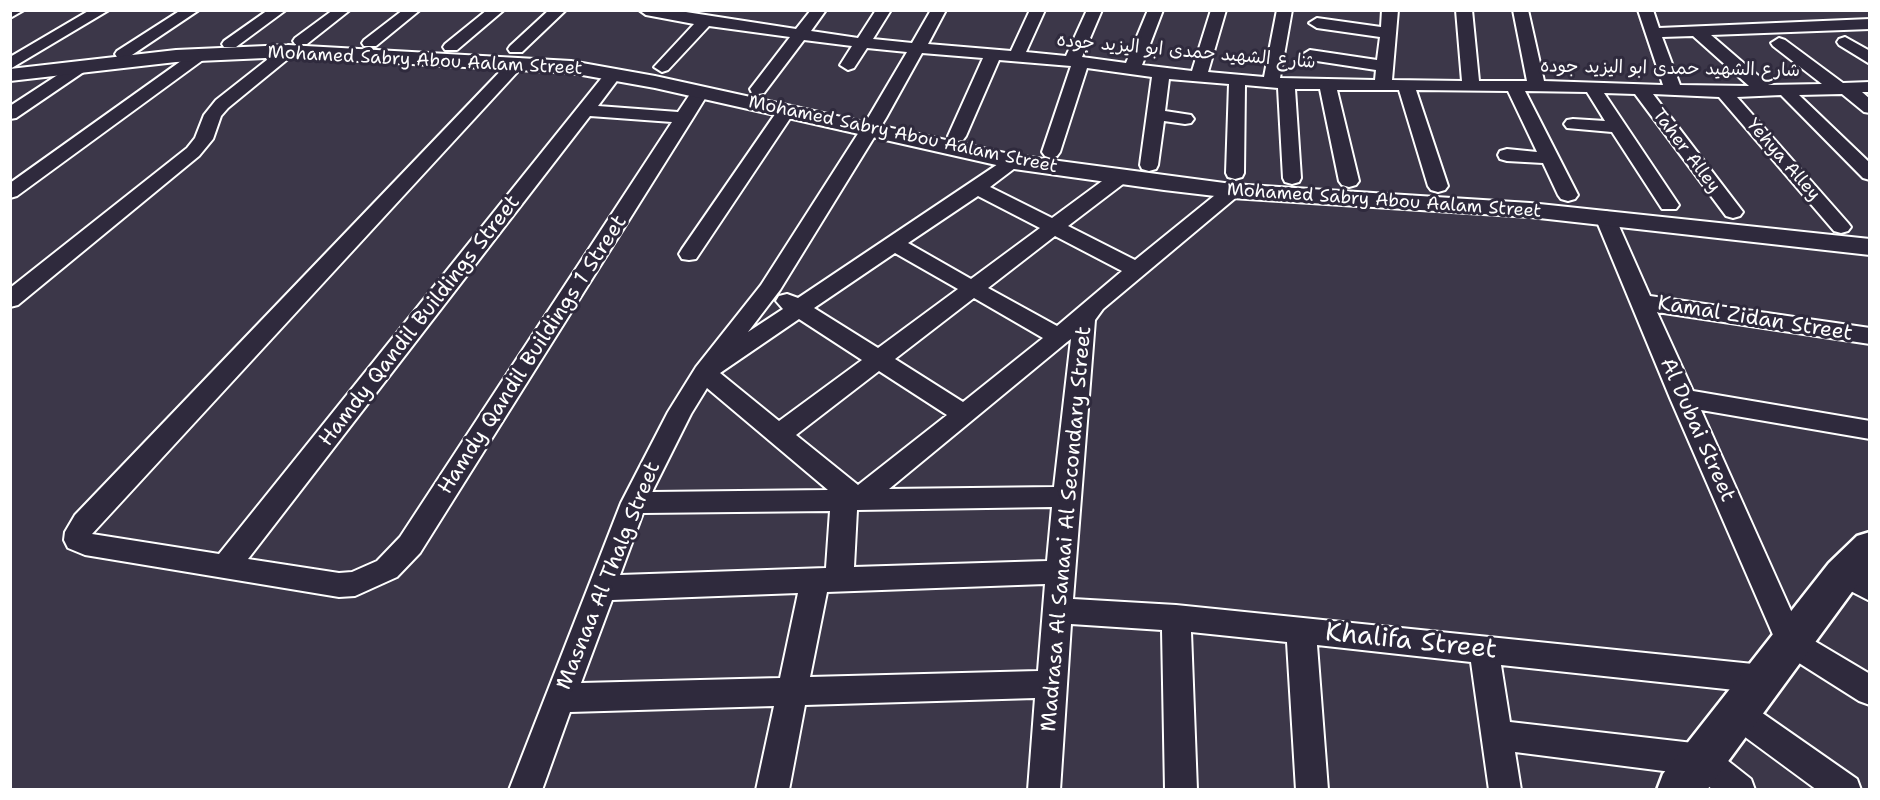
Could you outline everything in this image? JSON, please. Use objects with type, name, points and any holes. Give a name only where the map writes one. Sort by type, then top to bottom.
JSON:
[{"type":"main road","points":[[1690,775],[1790,642],[1861,570]]},
{"type":"street","points":[[10,14],[17,10]]},
{"type":"street","points":[[10,65],[102,10]]},
{"type":"street","points":[[123,54],[192,10]]},
{"type":"street","points":[[230,44],[279,10]]},
{"type":"street","points":[[10,300],[194,152],[204,139],[213,115],[222,104],[343,10]]},
{"type":"street","points":[[370,43],[413,10]]},
{"type":"street","points":[[451,47],[497,10]]},
{"type":"street","points":[[516,56],[559,10]]},
{"type":"street","name":"شارع الشهيد حمدى ابو اليزيد جوده","points":[[646,10],[705,21],[863,43],[1077,61],[1161,73],[1278,83],[1592,87],[1724,92],[1869,87]]},
{"type":"street","points":[[758,89],[819,10]]},
{"type":"street","points":[[848,65],[884,10]]},
{"type":"street","name":"Masnaa Al Thalg Street","points":[[525,789],[634,503],[680,412],[704,373],[769,290],[918,49],[939,10]]},
{"type":"street","points":[[1016,57],[1038,10]]},
{"type":"street","points":[[1050,152],[1095,10]]},
{"type":"street","points":[[1132,69],[1156,10]]},
{"type":"street","points":[[1199,76],[1219,10]]},
{"type":"street","points":[[1285,10],[1278,83],[1292,178]]},
{"type":"street","points":[[1383,86],[1390,10]]},
{"type":"street","points":[[1464,10],[1471,86]]},
{"type":"street","points":[[1520,10],[1537,87]]},
{"type":"street","points":[[1645,10],[1673,90]]},
{"type":"street","points":[[662,67],[705,21]]},
{"type":"street","points":[[1317,23],[1388,33]]},
{"type":"street","points":[[1653,33],[1869,24]]},
{"type":"street","points":[[1697,31],[1766,92]]},
{"type":"street","points":[[1845,42],[1869,59]]},
{"type":"street","name":"Mohamed Sabry Abou Aalam Street","points":[[10,75],[295,46],[370,43],[451,47],[614,74],[786,111],[1149,165],[1234,182],[1292,178],[1568,195],[1733,212],[1869,231]]},
{"type":"street","points":[[1779,43],[1869,108]]},
{"type":"street","name":"Mohamed Sabry Abou Aalam Street","points":[[10,65],[230,44],[607,58],[662,67],[758,89],[872,124],[1014,162],[1120,177],[1234,182],[1605,217],[1869,247]]},
{"type":"street","points":[[10,192],[201,54]]},
{"type":"street","points":[[957,136],[993,55]]},
{"type":"street","points":[[1310,55],[1384,66]]},
{"type":"street","name":"Hamdy Qandil Buildings 1 Street","points":[[516,56],[78,532],[78,540],[85,544],[339,585],[355,584],[387,569],[410,545],[700,92]]},
{"type":"street","points":[[10,114],[82,66]]},
{"type":"street","points":[[1149,165],[1161,73]]},
{"type":"street","name":"Hamdy Qandil Buildings Street","points":[[225,567],[614,74]]},
{"type":"street","points":[[1234,182],[1237,80]]},
{"type":"street","points":[[1327,85],[1349,181]]},
{"type":"street","points":[[1406,86],[1438,186]]},
{"type":"street","points":[[1514,87],[1568,195]]},
{"type":"street","points":[[1592,87],[1669,206]]},
{"type":"street","name":"Taher Alley","points":[[1640,89],[1733,212]]},
{"type":"street","points":[[1786,91],[1869,174]]},
{"type":"street","name":"Yehya Alley","points":[[1724,92],[1841,227]]},
{"type":"street","points":[[586,110],[684,118]]},
{"type":"street","points":[[689,254],[786,111]]},
{"type":"street","points":[[1156,116],[1185,119]]},
{"type":"street","points":[[1573,124],[1618,127]]},
{"type":"street","points":[[1507,155],[1550,159]]},
{"type":"street","points":[[851,500],[780,435],[704,373],[1014,162]]},
{"type":"street","points":[[780,435],[1120,177]]},
{"type":"street","name":"Madrasa Al Sanaai Al Secondary Street","points":[[1044,789],[1066,497],[1083,327],[1087,315],[1095,304],[1137,270],[1234,182]]},
{"type":"street","points":[[976,187],[1137,270]]},
{"type":"street","name":"Al Dubai Street","points":[[1605,217],[1790,642]]},
{"type":"street","points":[[894,244],[1059,337]]},
{"type":"street","points":[[769,290],[964,414]]},
{"type":"street","name":"Kamal Zidan Street","points":[[1641,302],[1869,336]]},
{"type":"street","points":[[772,789],[791,692],[851,500],[964,414],[1087,315]]},
{"type":"street","points":[[1682,398],[1869,430]]},
{"type":"street","points":[[634,503],[1066,497]]},
{"type":"street","points":[[602,588],[1060,572]]},
{"type":"street","name":"Khalifa Street","points":[[1057,611],[1176,618],[1763,679]]},
{"type":"street","points":[[1176,618],[1181,789]]},
{"type":"street","points":[[1301,631],[1312,789]]},
{"type":"street","points":[[1790,642],[1869,691]]},
{"type":"street","points":[[1484,650],[1505,789]]},
{"type":"street","points":[[560,698],[1052,684]]},
{"type":"street","points":[[1737,713],[1845,789]]},
{"type":"street","points":[[1497,735],[1690,775],[1739,789]]}]
